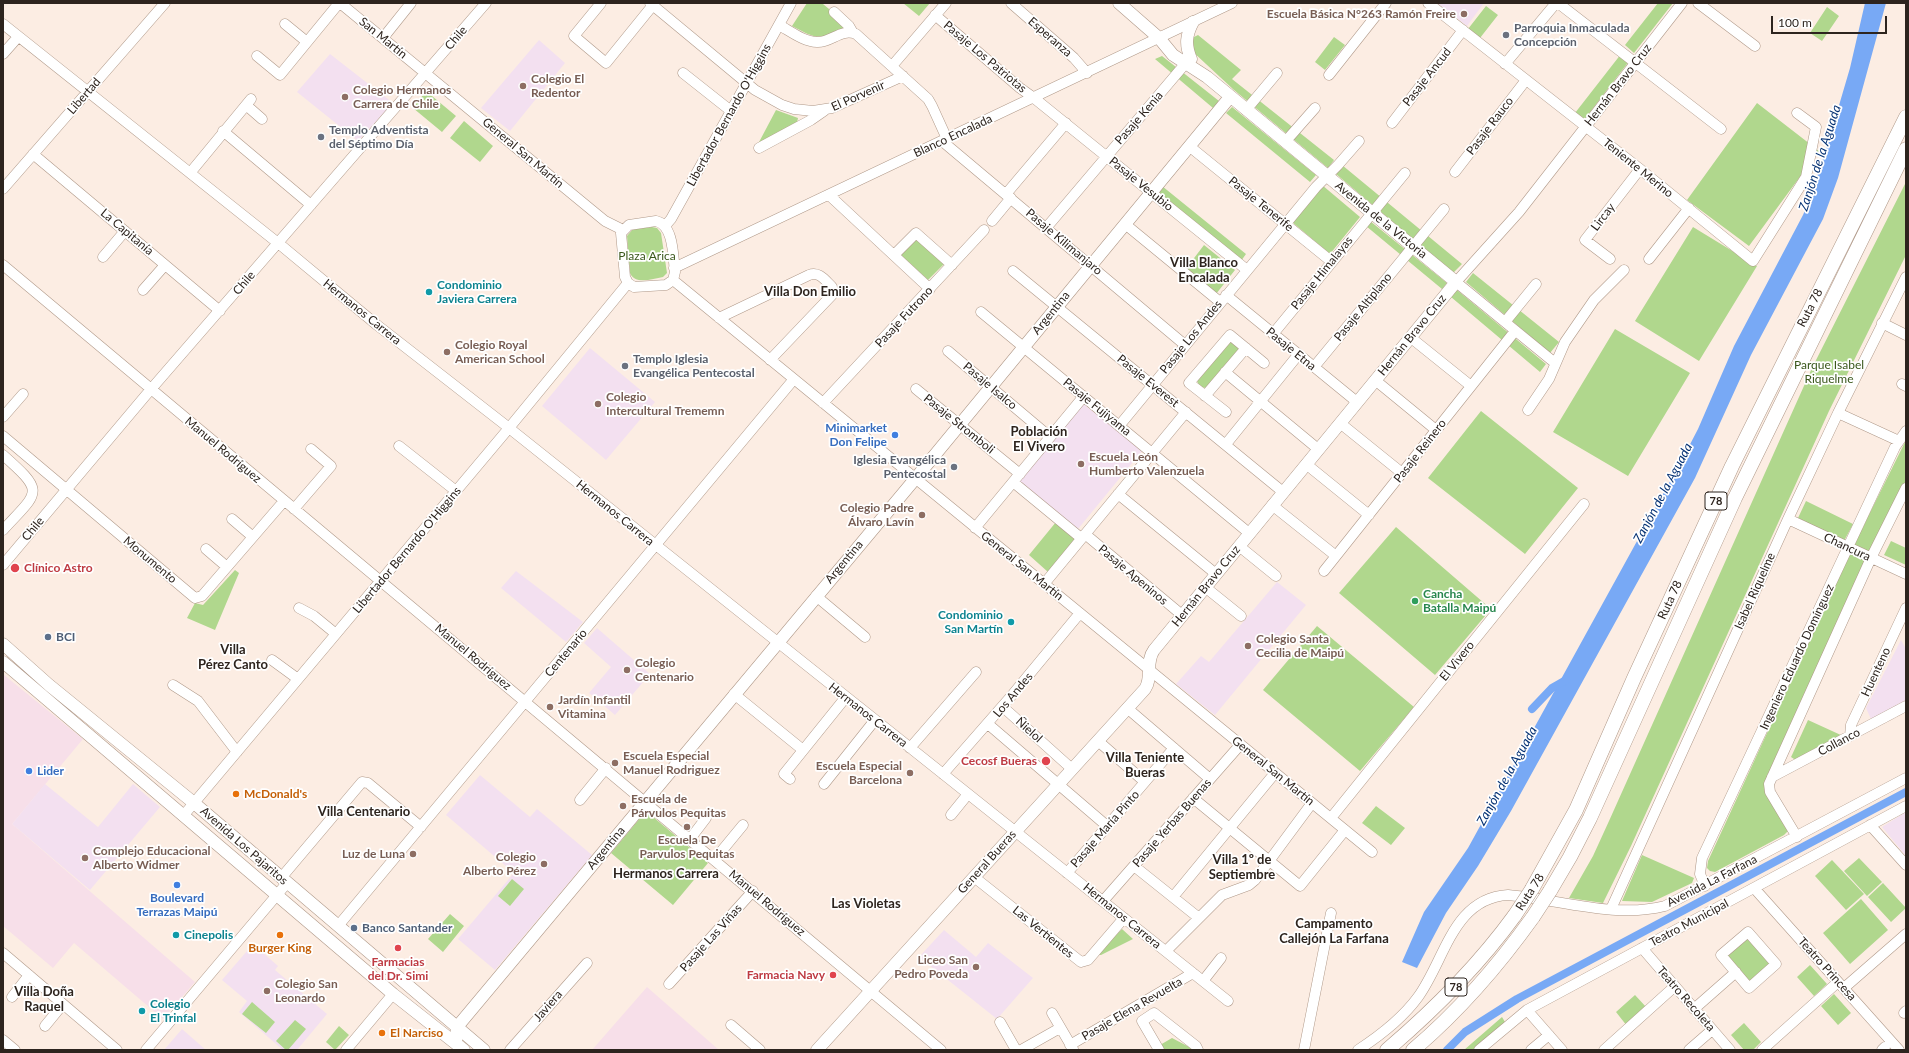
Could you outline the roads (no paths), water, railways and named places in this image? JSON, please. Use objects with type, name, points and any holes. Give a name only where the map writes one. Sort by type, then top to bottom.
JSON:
[{"type":"highway","name":"Ruta 78","points":[[1388,1050],[1457,986],[1493,945],[1532,889],[1576,810],[1634,678],[1732,466],[1906,117]]},
{"type":"highway","name":"Ruta 78","points":[[1413,1050],[1456,1011],[1508,952],[1550,891],[1570,857],[1590,818],[1735,498],[1906,149]]},
{"type":"main road","name":"Avenida de la Victoria","points":[[1119,3],[1159,38],[1173,45],[1188,61],[1230,97],[1456,282]]},
{"type":"main road","points":[[1188,61],[1186,43],[1188,31],[1193,22]]},
{"type":"main road","name":"Argentina","points":[[457,1027],[991,387],[1230,97]]},
{"type":"main road","name":"Hernán Bravo Cruz","points":[[1149,670],[1152,652],[1456,282]]},
{"type":"main road","name":"Avenida Los Pajaritos","points":[[3,644],[50,685],[194,803],[484,1050]]},
{"type":"main road","name":"Avenida Los Pajaritos","points":[[3,662],[393,994],[460,1047]]},
{"type":"main road","name":"General Bueras","points":[[817,1050],[1147,686],[1149,670]]},
{"type":"main road","points":[[457,1027],[460,1047]]},
{"type":"street","name":"Libertad","points":[[3,189],[165,3]]},
{"type":"street","name":"San Martín","points":[[340,3],[426,73]]},
{"type":"street","points":[[257,56],[280,75],[340,3]]},
{"type":"street","points":[[383,38],[411,3]]},
{"type":"street","name":"Chile","points":[[3,565],[152,389],[486,3]]},
{"type":"street","points":[[601,3],[574,36],[606,63],[652,4]]},
{"type":"street","name":"Libertador Bernardo O'Higgins","points":[[666,226],[673,216],[791,3]]},
{"type":"street","name":"El Porvenir","points":[[892,66],[946,3]]},
{"type":"street","name":"Esperanza","points":[[1011,3],[1074,58],[1086,73]]},
{"type":"street","name":"Blanco Encalada","points":[[674,268],[1232,3]]},
{"type":"street","points":[[1329,75],[1386,3]]},
{"type":"street","name":"Teniente Merino","points":[[1428,3],[1586,126],[1753,261],[1806,177],[1816,127],[1797,113]]},
{"type":"street","points":[[1506,64],[1557,3],[1721,129]]},
{"type":"street","name":"Hernán Bravo Cruz","points":[[1456,282],[1509,224],[1682,3]]},
{"type":"street","points":[[1698,3],[1755,46]]},
{"type":"street","name":"El Porvenir","points":[[652,4],[755,90],[788,107],[807,111],[826,110],[903,76]]},
{"type":"street","name":"Pasaje Kilimanjaro","points":[[834,12],[849,26],[853,33],[892,66],[930,102],[944,140],[1008,196],[1185,344]]},
{"type":"street","name":"Pasaje Los Patriotas","points":[[935,15],[1020,88],[1034,98]]},
{"type":"street","name":"Hermanos Carrera","points":[[3,24],[278,243],[377,325],[509,428],[1228,1001]]},
{"type":"street","points":[[285,24],[307,42]]},
{"type":"street","points":[[779,25],[814,42],[825,41],[842,33],[853,33]]},
{"type":"street","name":"Pasaje Ancud","points":[[1392,123],[1463,30]]},
{"type":"street","points":[[3,54],[18,37]]},
{"type":"street","name":"Pasaje Kenia","points":[[1046,228],[1188,61]]},
{"type":"street","name":"General San Martín","points":[[426,73],[606,221],[622,230]]},
{"type":"street","points":[[683,73],[731,111]]},
{"type":"street","points":[[1246,110],[1277,74]]},
{"type":"street","name":"Pasaje Rauco","points":[[1455,172],[1526,80]]},
{"type":"street","name":"Pasaje Vesubio","points":[[1034,98],[1247,270]]},
{"type":"street","points":[[190,173],[249,102],[262,119]]},
{"type":"street","points":[[1286,142],[1315,108]]},
{"type":"street","points":[[759,148],[806,123],[826,110]]},
{"type":"street","points":[[992,221],[1008,196],[1066,123]]},
{"type":"street","points":[[223,132],[311,205]]},
{"type":"street","name":"Pasaje Los Andes","points":[[1119,426],[1285,224],[1359,141]]},
{"type":"street","name":"Pasaje Tenerife","points":[[1190,146],[1332,262]]},
{"type":"street","name":"La Capitanía","points":[[33,154],[220,311]]},
{"type":"street","name":"Lircay","points":[[1610,259],[1585,240],[1640,169]]},
{"type":"street","name":"Pasaje Himalayas","points":[[1273,334],[1405,173]]},
{"type":"street","points":[[829,195],[930,289]]},
{"type":"street","points":[[1649,259],[1689,208]]},
{"type":"street","name":"Pasaje Altiplano","points":[[1314,367],[1444,209]]},
{"type":"street","points":[[656,222],[666,226],[669,233],[674,268],[673,280],[666,285],[637,288],[628,283],[625,277],[620,241],[622,230],[633,224],[656,222]]},
{"type":"street","name":"Pasaje Etna","points":[[1125,224],[1273,334],[1357,402]]},
{"type":"street","name":"Pasaje Futrono","points":[[823,403],[984,230]]},
{"type":"street","points":[[103,257],[125,231]]},
{"type":"street","points":[[894,255],[916,233],[952,265]]},
{"type":"street","name":"Manuel Rodríguez","points":[[3,265],[690,839],[716,857],[753,891],[941,1050]]},
{"type":"street","points":[[143,290],[165,265]]},
{"type":"street","points":[[1528,410],[1549,379],[1565,342],[1594,300],[1624,270]]},
{"type":"street","name":"Pasaje Everest","points":[[1014,271],[1283,492]]},
{"type":"street","points":[[719,318],[813,273],[820,276],[832,287],[833,293],[770,360]]},
{"type":"street","name":"Isabel Riquelme","points":[[1611,909],[1788,519],[1838,413],[1906,277]]},
{"type":"street","name":"General San Martín","points":[[673,280],[1372,852]]},
{"type":"street","name":"Avenida de la Victoria","points":[[1456,282],[1555,363]]},
{"type":"street","name":"Libertador Bernardo O'Higgins","points":[[183,816],[382,581],[628,283]]},
{"type":"street","points":[[1505,322],[1536,284]]},
{"type":"street","name":"Pasaje Fujiyama","points":[[981,312],[1250,533]]},
{"type":"street","points":[[1882,323],[1906,335]]},
{"type":"street","name":"Pasaje Reinero","points":[[1324,571],[1515,331]]},
{"type":"street","points":[[1226,412],[1189,383],[1230,335],[1264,363]]},
{"type":"street","points":[[1410,337],[1471,386]]},
{"type":"street","points":[[1205,396],[1246,348]]},
{"type":"street","name":"Pasaje Isalco","points":[[948,351],[1050,436]]},
{"type":"street","points":[[1226,444],[1298,355]]},
{"type":"street","points":[[1225,372],[1318,449]]},
{"type":"street","name":"Centenario","points":[[338,926],[794,379]]},
{"type":"street","points":[[1375,380],[1436,430]]},
{"type":"street","name":"Pasaje Stromboli","points":[[916,389],[960,424],[1017,478]]},
{"type":"street","points":[[3,418],[23,394]]},
{"type":"street","points":[[975,528],[1084,396]]},
{"type":"street","points":[[1044,584],[1186,412]]},
{"type":"street","points":[[1838,413],[1899,441]]},
{"type":"street","points":[[1340,423],[1402,473]]},
{"type":"street","name":"Ingeniero Eduardo Domínguez","points":[[1705,886],[1700,874],[1702,858],[1899,441],[1906,431]]},
{"type":"street","name":"Monumento","points":[[3,436],[193,597],[197,598],[202,596],[253,537],[289,505],[329,464],[311,449]]},
{"type":"street","points":[[400,446],[456,491]]},
{"type":"street","points":[[3,456],[28,477],[34,491],[32,498],[3,530]]},
{"type":"street","points":[[1306,464],[1369,515]]},
{"type":"street","name":"Pasaje Apeninos","points":[[1017,478],[1083,536],[1182,615]]},
{"type":"street","points":[[1797,837],[1770,792],[1769,784],[1872,558],[1906,488]]},
{"type":"street","points":[[1118,494],[1216,574]]},
{"type":"street","name":"El Vivero","points":[[1331,818],[1584,504]]},
{"type":"street","points":[[1272,505],[1336,556]]},
{"type":"street","points":[[232,519],[253,537]]},
{"type":"street","name":"Chancura","points":[[1788,519],[1906,574]]},
{"type":"street","points":[[1239,546],[1276,576]]},
{"type":"street","points":[[206,549],[227,567]]},
{"type":"street","points":[[1205,587],[1241,616]]},
{"type":"street","points":[[816,596],[865,637]]},
{"type":"street","points":[[299,608],[314,616],[336,634]]},
{"type":"street","name":"Huenteno","points":[[1850,736],[1851,725],[1906,608]]},
{"type":"street","name":"Los Andes","points":[[943,774],[1003,707],[1080,613]]},
{"type":"street","points":[[272,660],[298,679]]},
{"type":"street","points":[[910,748],[976,672]]},
{"type":"street","points":[[173,685],[198,701],[237,752]]},
{"type":"street","points":[[734,694],[803,750]]},
{"type":"street","points":[[790,779],[784,774],[846,697]]},
{"type":"street","name":"Collanco","points":[[1772,777],[1906,706]]},
{"type":"street","name":"Ñielol","points":[[1003,707],[1072,769]]},
{"type":"street","points":[[1127,708],[1210,779]]},
{"type":"street","points":[[824,784],[875,720]]},
{"type":"street","points":[[988,724],[1108,826]]},
{"type":"street","points":[[1098,741],[1145,782]]},
{"type":"street","name":"Pasaje Yerbas Buenas","points":[[1103,901],[1240,745]]},
{"type":"street","name":"Pasaje María Pinto","points":[[1067,873],[1174,748]]},
{"type":"street","points":[[580,800],[606,768]]},
{"type":"street","points":[[1173,897],[1275,773]]},
{"type":"street","name":"Avenida La Farfana","points":[[1358,1050],[1389,1028],[1410,1007],[1430,979],[1459,922],[1468,911],[1479,902],[1493,897],[1508,895],[1611,909],[1638,910],[1656,908],[1672,903],[1705,886],[1906,778]]},
{"type":"street","points":[[146,1050],[277,895],[284,880],[362,782],[368,783],[421,826]]},
{"type":"street","points":[[951,815],[968,794]]},
{"type":"street","points":[[1193,798],[1300,886],[1345,830]]},
{"type":"street","points":[[1166,951],[1222,895],[1252,882],[1270,861],[1312,803]]},
{"type":"street","name":"Teatro Municipal","points":[[1479,1050],[1527,1010],[1906,806]]},
{"type":"street","points":[[690,839],[706,818]]},
{"type":"street","points":[[716,857],[743,825]]},
{"type":"street","points":[[1870,825],[1906,865]]},
{"type":"street","points":[[1134,866],[1199,918]]},
{"type":"street","name":"Las Vertientes","points":[[974,877],[1081,962],[1088,960],[1124,918]]},
{"type":"street","name":"Teatro Princesa","points":[[1754,888],[1899,1050]]},
{"type":"street","name":"Pasaje Las Viñas","points":[[669,984],[753,891]]},
{"type":"street","points":[[1304,1050],[1331,913]]},
{"type":"street","points":[[1748,932],[1776,964],[1749,988],[1736,972],[1721,956],[1748,932]]},
{"type":"street","points":[[1762,1050],[1906,934]]},
{"type":"street","name":"Teatro Recoleta","points":[[1642,948],[1674,987],[1730,1050]]},
{"type":"street","points":[[3,953],[117,1050]]},
{"type":"street","points":[[1203,981],[1221,958]]},
{"type":"street","name":"Javiera","points":[[510,1050],[587,963]]},
{"type":"street","points":[[1694,1009],[1736,972]]},
{"type":"street","name":"Pasaje Elena Revuelta","points":[[1072,1047],[1193,973]]},
{"type":"street","points":[[12,997],[29,975]]},
{"type":"street","points":[[1604,1050],[1674,987]]},
{"type":"street","points":[[346,1050],[393,994]]},
{"type":"street","points":[[45,1026],[63,1004]]},
{"type":"street","points":[[1527,1010],[1562,1050]]},
{"type":"street","points":[[1052,1012],[1072,1047]]},
{"type":"street","points":[[1155,1049],[1142,1021],[1154,1014],[1196,1046],[1198,1050]]},
{"type":"street","points":[[1000,1022],[1016,1050]]},
{"type":"street","points":[[731,1025],[760,1050]]},
{"type":"street","points":[[1021,1050],[1060,1028]]},
{"type":"street","points":[[1689,1050],[1712,1030]]},
{"type":"street","points":[[1531,1050],[1548,1035]]},
{"type":"street","points":[[3,1040],[15,1050]]},
{"type":"water","points":[[1865,3],[1886,3],[1838,178],[1823,219],[1751,355],[1695,478],[1511,811],[1478,866],[1446,913],[1417,968],[1402,962],[1424,912],[1468,848],[1685,454],[1698,429],[1734,346],[1803,215],[1811,196],[1850,68]]},
{"type":"waterway","points":[[1532,709],[1552,688],[1566,680]]},
{"type":"waterway","points":[[1447,1050],[1465,1032],[1517,999],[1906,792]]},
{"type":"place","name":"Escuela Básica N°263 Ramón Freire","points":[[1464,14]]},
{"type":"place","name":"Parroquia Inmaculada Concepción","points":[[1506,35]]},
{"type":"place","name":"Colegio El Redentor","points":[[523,86]]},
{"type":"place","name":"Colegio Hermanos Carrera de Chile","points":[[345,97]]},
{"type":"place","name":"Templo Adventista del Séptimo Día","points":[[321,137]]},
{"type":"place","name":"Condominio Javiera Carrera","points":[[429,292]]},
{"type":"place","name":"Colegio Royal American School","points":[[447,352]]},
{"type":"place","name":"Templo Iglesia Evangélica Pentecostal","points":[[625,366]]},
{"type":"place","name":"Colegio Intercultural Trememn","points":[[598,404]]},
{"type":"place","name":"Minimarket Don Felipe","points":[[895,435]]},
{"type":"place","name":"Escuela León Humberto Valenzuela","points":[[1081,464]]},
{"type":"place","name":"Iglesia Evangélica Pentecostal","points":[[954,467]]},
{"type":"place","name":"Colegio Padre Álvaro Lavín","points":[[922,515]]},
{"type":"place","name":"Clínico Astro","points":[[15,568]]},
{"type":"place","name":"Cancha Batalla Maipú","points":[[1415,601]]},
{"type":"place","name":"Condominio San Martín","points":[[1011,622]]},
{"type":"place","name":"BCI","points":[[48,637]]},
{"type":"place","name":"Colegio Santa Cecilia de Maipú","points":[[1248,646]]},
{"type":"place","name":"Colegio Centenario","points":[[627,670]]},
{"type":"place","name":"Jardín Infantil Vitamina","points":[[550,707]]},
{"type":"place","name":"Cecosf Bueras","points":[[1046,761]]},
{"type":"place","name":"Escuela Especial Manuel Rodriguez","points":[[615,763]]},
{"type":"place","name":"Lider","points":[[29,771]]},
{"type":"place","name":"Escuela Especial Barcelona","points":[[910,773]]},
{"type":"place","name":"McDonald's","points":[[236,794]]},
{"type":"place","name":"Escuela de Párvulos Pequitas","points":[[623,806]]},
{"type":"place","name":"Escuela De Parvulos Pequitas","points":[[687,827]]},
{"type":"place","name":"Luz de Luna","points":[[413,854]]},
{"type":"place","name":"Complejo Educacional Alberto Widmer","points":[[85,858]]},
{"type":"place","name":"Colegio Alberto Pérez","points":[[544,864]]},
{"type":"place","name":"Boulevard Terrazas Maipú","points":[[177,885]]},
{"type":"place","name":"Banco Santander","points":[[354,928]]},
{"type":"place","name":"Cinepolis","points":[[176,935]]},
{"type":"place","name":"Burger King","points":[[280,935]]},
{"type":"place","name":"Farmacias del Dr. Simi","points":[[398,948]]},
{"type":"place","name":"Liceo San Pedro Poveda","points":[[976,967]]},
{"type":"place","name":"Farmacia Navy","points":[[833,975]]},
{"type":"place","name":"Colegio San Leonardo","points":[[267,991]]},
{"type":"place","name":"Colegio El Trinfal","points":[[142,1011]]},
{"type":"place","name":"El Narciso","points":[[382,1033]]},
{"type":"district","name":"Villa Blanco Encalada","points":[[1204,270]]},
{"type":"district","name":"Villa Don Emilio","points":[[810,292]]},
{"type":"district","name":"Población El Vivero","points":[[1039,440]]},
{"type":"district","name":"Villa Pérez Canto","points":[[233,658]]},
{"type":"district","name":"Villa Teniente Bueras","points":[[1145,766]]},
{"type":"district","name":"Villa Centenario","points":[[364,812]]},
{"type":"district","name":"Villa 1º de Septiembre","points":[[1242,868]]},
{"type":"district","name":"Hermanos Carrera","points":[[666,874]]},
{"type":"district","name":"Las Violetas","points":[[866,904]]},
{"type":"district","name":"Campamento Callejón La Farfana","points":[[1334,932]]},
{"type":"district","name":"Villa Doña Raquel","points":[[44,1000]]},
{"type":"water label","name":"Zanjón de la Aguada","points":[[1820,158]]},
{"type":"water label","name":"Zanjón de la Aguada","points":[[1663,493]]},
{"type":"water label","name":"Zanjón de la Aguada","points":[[1507,776]]},
{"type":"park label","name":"Plaza Arica","points":[[647,256]]},
{"type":"park label","name":"Parque Isabel Riquelme","points":[[1829,372]]}]
